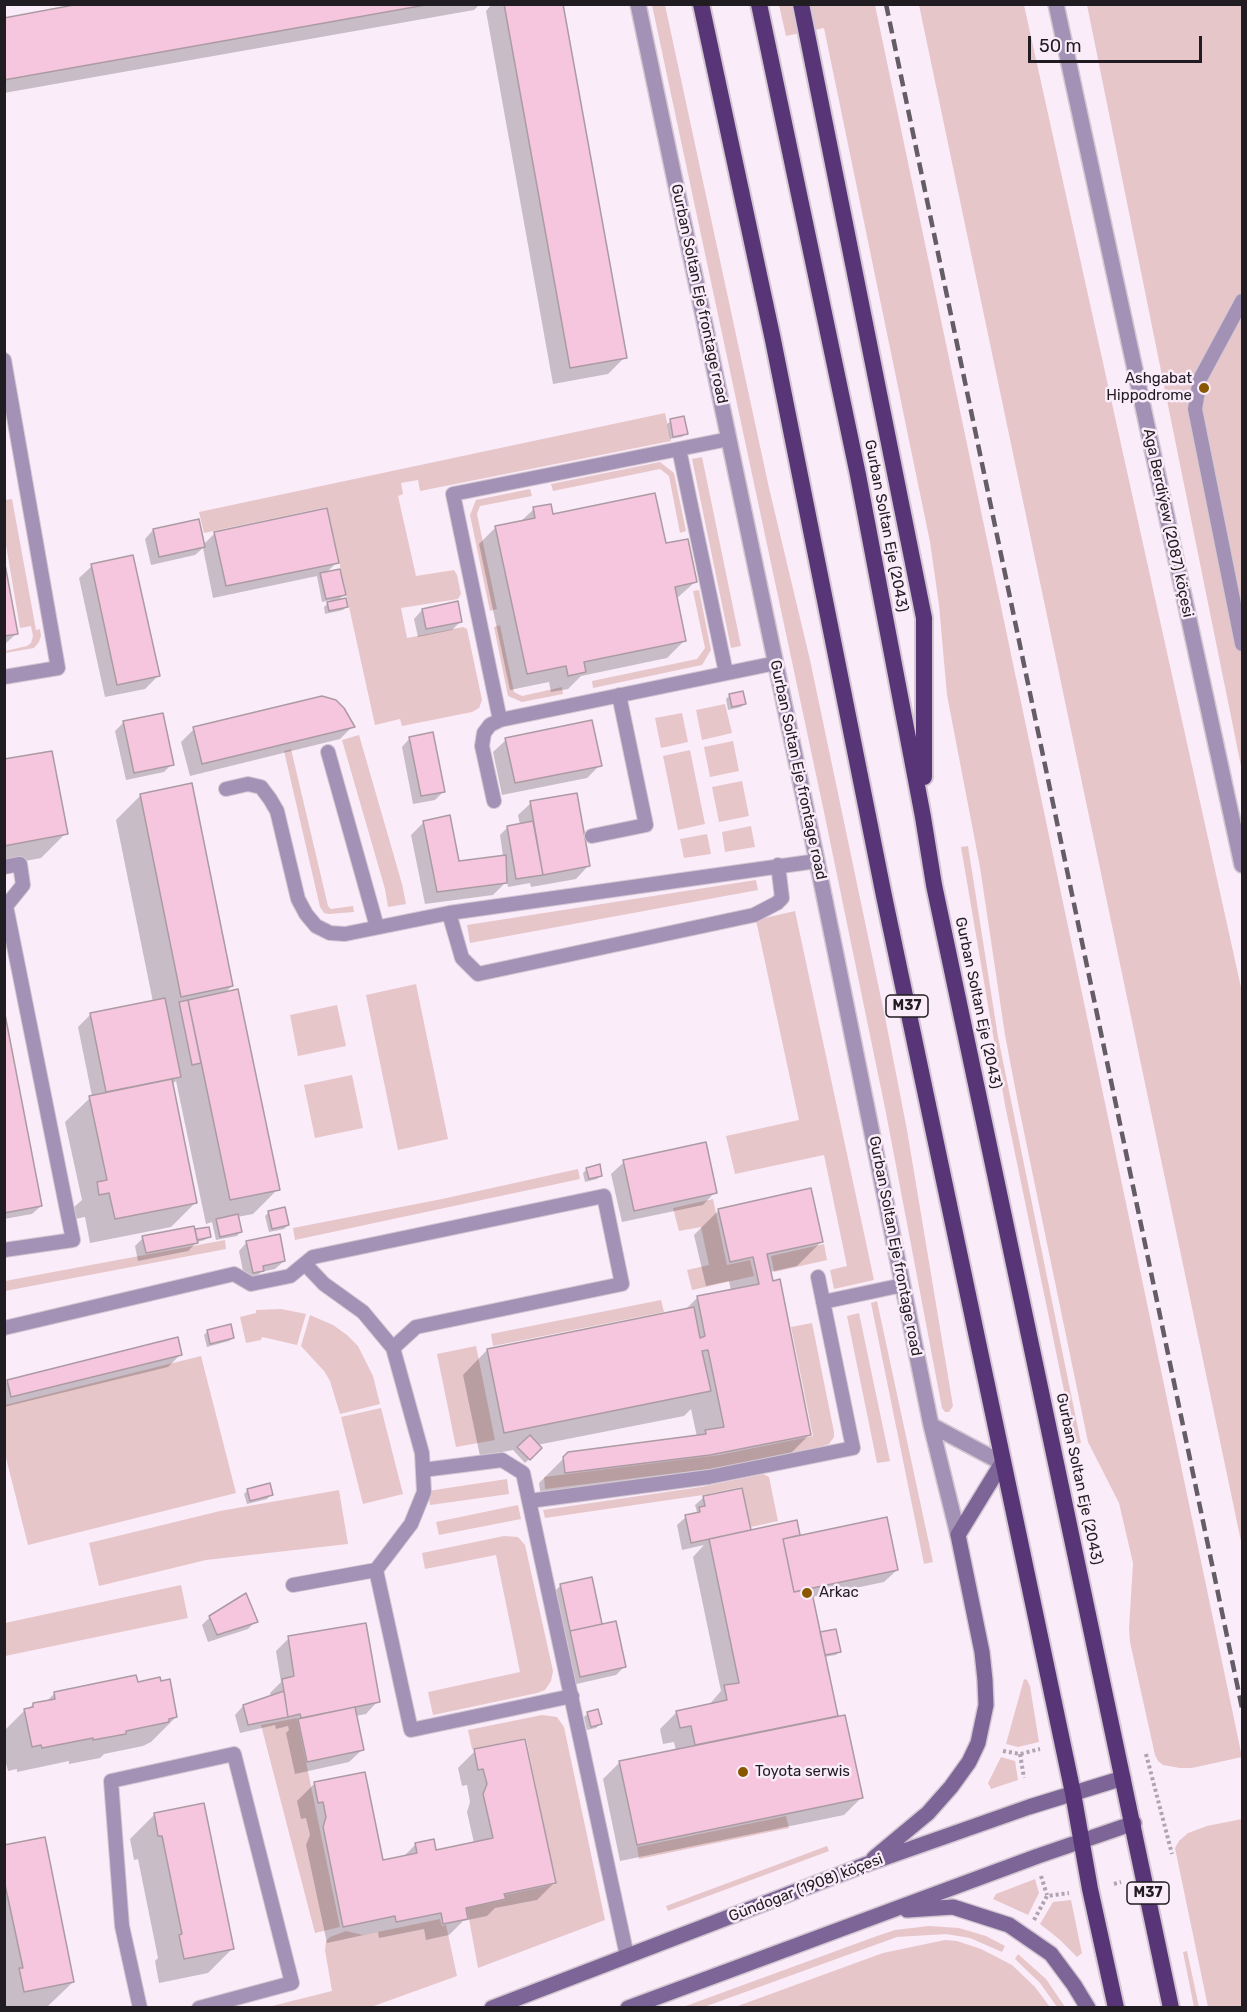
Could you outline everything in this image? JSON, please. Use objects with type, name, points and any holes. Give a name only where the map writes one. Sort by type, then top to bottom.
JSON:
[{"type":"highway","name":"M37","points":[[701,4],[771,329],[884,896],[1116,2007]]},
{"type":"highway","name":"Gurban Soltan Eje (2043)","points":[[759,4],[858,475],[924,817],[934,885],[1134,1822],[1171,2007]]},
{"type":"highway","points":[[802,10],[924,618],[924,817]]},
{"type":"main road","points":[[867,1864],[928,1814],[969,1762],[978,1743],[986,1705],[985,1680],[982,1652],[958,1535],[1002,1463]]},
{"type":"main road","name":"Gündogar (1908) köçesi","points":[[492,2007],[867,1864],[1123,1778]]},
{"type":"main road","points":[[628,2007],[1134,1822]]},
{"type":"main road","points":[[889,1911],[953,1907],[1009,1925],[1051,1954],[1088,2007]]},
{"type":"street","name":"Gurban Soltan Eje frontage road","points":[[638,4],[932,1425],[958,1535]]},
{"type":"street","name":"Aga Berdiýew (2087) köçesi","points":[[1056,4],[1242,866]]},
{"type":"street","points":[[932,1425],[1002,1463]]},
{"type":"lane","points":[[1242,300],[1200,379],[1195,409],[1242,644]]},
{"type":"lane","points":[[4,360],[58,668],[4,677]]},
{"type":"lane","points":[[500,720],[453,495],[729,439]]},
{"type":"lane","points":[[679,449],[726,673]]},
{"type":"lane","points":[[494,801],[482,746],[484,733],[490,725],[500,720],[776,663]]},
{"type":"lane","points":[[592,836],[646,825],[619,695]]},
{"type":"lane","points":[[328,752],[376,927]]},
{"type":"lane","points":[[226,789],[248,784],[261,787],[270,799],[276,811],[298,899],[316,926],[330,933],[345,934],[449,913],[817,861]]},
{"type":"lane","points":[[4,867],[20,864],[23,885],[6,906],[73,1240],[4,1250]]},
{"type":"lane","points":[[449,913],[462,958],[478,974],[754,915],[782,898],[778,865]]},
{"type":"lane","points":[[4,1328],[234,1274],[251,1284],[290,1276],[313,1257],[604,1197],[622,1284],[416,1327],[393,1348]]},
{"type":"lane","points":[[293,1585],[376,1570],[411,1524],[424,1492],[422,1454],[393,1348],[363,1312],[324,1284],[305,1263]]},
{"type":"lane","points":[[529,1501],[709,1477],[852,1448],[818,1277]]},
{"type":"lane","points":[[823,1302],[903,1285]]},
{"type":"lane","points":[[423,1470],[502,1460],[523,1473],[627,1956]]},
{"type":"lane","points":[[376,1570],[411,1730],[572,1696]]},
{"type":"lane","points":[[140,2007],[122,1926],[111,1781],[234,1754],[292,1983],[199,2007]]},
{"type":"path","points":[[1003,1751],[1020,1754],[1040,1749]]},
{"type":"path","points":[[1020,1754],[1024,1778]]},
{"type":"path","points":[[1146,1754],[1172,1854]]},
{"type":"path","points":[[1034,1920],[1047,1896],[1041,1876]]},
{"type":"path","points":[[1114,1884],[1121,1882]]},
{"type":"path","points":[[1047,1896],[1069,1893]]},
{"type":"shaded area","points":[[652,5],[665,5],[769,488],[810,660],[907,1130],[953,1406],[949,1412],[945,1412],[942,1408],[886,1113],[824,812]]},
{"type":"shaded area","points":[[779,5],[875,5],[1242,1757],[1192,1768],[1180,1768],[1163,1765],[1155,1755],[1130,1642],[1133,1563],[1119,1503],[1088,1442],[1018,1103],[1005,1035],[980,867],[947,695],[939,605],[930,542],[824,28],[786,36]]},
{"type":"shaded area","points":[[919,5],[1024,5],[1242,992],[1242,1546]]},
{"type":"shaded area","name":"Ashgabat Hippodrome","points":[[1087,5],[1242,5],[1242,771]]},
{"type":"shaded area","points":[[665,413],[671,441],[420,491],[418,480],[401,483],[403,494],[398,496],[416,576],[454,570],[461,594],[458,599],[401,608],[407,638],[463,627],[467,629],[482,700],[479,708],[472,712],[402,726],[400,719],[375,725],[327,507],[204,533],[199,512]]},
{"type":"shaded area","points":[[702,457],[741,646],[731,648],[692,459]]},
{"type":"shaded area","points":[[660,462],[674,473],[686,531],[680,533],[669,476],[660,469],[553,491],[551,484]]},
{"type":"shaded area","points":[[530,489],[532,496],[480,506],[477,514],[497,609],[490,611],[470,515],[476,500]]},
{"type":"shaded area","points":[[12,499],[36,630],[40,629],[41,636],[34,648],[5,653],[5,651],[27,646],[31,643],[33,636],[31,626],[20,628],[5,539],[5,500]]},
{"type":"shaded area","points":[[699,590],[711,650],[702,665],[593,688],[592,681],[697,659],[705,648],[693,591]]},
{"type":"shaded area","points":[[500,625],[514,692],[522,696],[562,687],[563,694],[522,702],[508,696],[494,627]]},
{"type":"shaded area","points":[[725,704],[732,733],[702,740],[696,710]]},
{"type":"shaded area","points":[[682,713],[688,742],[661,748],[655,718]]},
{"type":"shaded area","points":[[359,735],[406,904],[388,907],[385,889],[342,740]]},
{"type":"shaded area","points":[[733,741],[739,771],[710,777],[704,747]]},
{"type":"shaded area","points":[[291,749],[328,906],[331,909],[353,906],[354,912],[329,914],[324,913],[320,907],[284,751]]},
{"type":"shaded area","points":[[690,750],[705,824],[678,830],[663,756]]},
{"type":"shaded area","points":[[742,781],[749,816],[719,822],[712,787]]},
{"type":"shaded area","points":[[751,826],[755,847],[725,852],[722,832]]},
{"type":"shaded area","points":[[707,834],[711,854],[684,858],[680,839]]},
{"type":"shaded area","points":[[968,846],[998,1037],[1081,1443],[1075,1444],[1005,1105],[961,847]]},
{"type":"shaded area","points":[[756,880],[758,890],[470,943],[467,925]]},
{"type":"shaded area","points":[[795,911],[874,1280],[834,1289],[830,1270],[847,1266],[824,1155],[735,1174],[726,1136],[799,1120],[756,920]]},
{"type":"shaded area","points":[[416,984],[448,1139],[398,1150],[366,995]]},
{"type":"shaded area","points":[[337,1005],[346,1046],[298,1056],[290,1015]]},
{"type":"shaded area","points":[[352,1075],[363,1128],[315,1138],[304,1085]]},
{"type":"shaded area","points":[[578,1169],[580,1179],[295,1240],[293,1228],[442,1199]]},
{"type":"shaded area","points":[[713,1199],[727,1265],[750,1260],[754,1276],[692,1290],[687,1270],[709,1265],[701,1227],[679,1231],[673,1208]]},
{"type":"shaded area","points":[[225,1240],[226,1249],[5,1291],[5,1281]]},
{"type":"shaded area","points":[[824,1244],[827,1260],[774,1272],[771,1256]]},
{"type":"shaded area","points":[[661,1300],[664,1312],[493,1346],[491,1334]]},
{"type":"shaded area","points":[[877,1301],[933,1562],[924,1564],[871,1303]]},
{"type":"shaded area","points":[[281,1309],[306,1314],[297,1345],[262,1337],[261,1340],[246,1343],[240,1317],[256,1313],[256,1310]]},
{"type":"shaded area","points":[[859,1313],[890,1461],[877,1463],[847,1316]]},
{"type":"shaded area","points":[[310,1315],[333,1325],[358,1346],[373,1376],[380,1404],[340,1414],[330,1381],[301,1346]]},
{"type":"shaded area","points":[[812,1323],[834,1432],[834,1437],[829,1444],[717,1468],[545,1489],[544,1477],[719,1455],[813,1436],[791,1327]]},
{"type":"shaded area","points":[[476,1346],[495,1440],[456,1447],[437,1354]]},
{"type":"shaded area","points":[[201,1356],[236,1493],[28,1545],[5,1454],[5,1405]]},
{"type":"shaded area","points":[[381,1408],[403,1494],[363,1504],[341,1417]]},
{"type":"shaded area","points":[[763,1474],[769,1477],[778,1521],[751,1527],[742,1487],[703,1495],[545,1518],[543,1510],[701,1487]]},
{"type":"shaded area","points":[[507,1479],[509,1494],[430,1505],[428,1491]]},
{"type":"shaded area","points":[[339,1490],[348,1544],[206,1560],[99,1586],[89,1543],[220,1511]]},
{"type":"shaded area","points":[[518,1505],[521,1519],[439,1535],[436,1522]]},
{"type":"shaded area","points":[[504,1536],[518,1537],[525,1545],[553,1671],[551,1681],[545,1690],[537,1693],[433,1715],[428,1692],[520,1672],[496,1555],[425,1569],[422,1553]]},
{"type":"shaded area","points":[[181,1585],[188,1618],[5,1656],[5,1623]]},
{"type":"shaded area","points":[[1024,1679],[1030,1686],[1039,1742],[1018,1747],[1006,1744]]},
{"type":"shaded area","points":[[542,1715],[557,1717],[564,1727],[605,1920],[478,1968],[467,1908],[506,1900],[505,1895],[556,1884],[526,1738],[472,1749],[468,1730]]},
{"type":"shaded area","points":[[297,1718],[340,1927],[315,1933],[261,1725]]},
{"type":"shaded area","points":[[1001,1757],[1015,1761],[1018,1780],[991,1789],[988,1783]]},
{"type":"shaded area","points":[[786,1816],[789,1828],[639,1859],[637,1847]]},
{"type":"shaded area","points":[[1242,1819],[1242,2007],[1208,2007],[1175,1848],[1188,1833],[1207,1826]]},
{"type":"shaded area","points":[[827,1846],[829,1851],[668,1911],[666,1906]]},
{"type":"shaded area","points":[[1035,1879],[1039,1893],[1028,1915],[993,1899],[996,1894]]},
{"type":"shaded area","points":[[1071,1900],[1082,1953],[1077,1957],[1040,1924],[1053,1902]]},
{"type":"shaded area","points":[[440,1919],[442,1926],[446,1925],[457,1976],[371,2007],[268,2007],[332,1991],[325,1950],[326,1941],[330,1937],[346,1931],[363,1935]]},
{"type":"shaded area","points":[[929,1926],[959,1928],[986,1936],[1005,1946],[1002,1952],[970,1938],[946,1934],[897,1937],[704,2007],[683,2007],[895,1930]]},
{"type":"shaded area","points":[[945,1940],[957,1941],[981,1949],[1012,1965],[1035,1987],[1050,2007],[735,2007],[883,1953]]},
{"type":"shaded area","points":[[1187,1951],[1199,2007],[1194,2007],[1183,1952]]},
{"type":"shaded area","points":[[1018,1954],[1046,1979],[1065,2007],[1057,2007],[1040,1983],[1015,1959]]},
{"type":"building","points":[[79,4],[431,4],[4,80],[4,18]]},
{"type":"building","points":[[504,4],[563,4],[627,358],[570,368]]},
{"type":"building","points":[[684,416],[688,434],[673,437],[670,419]]},
{"type":"building","points":[[655,493],[666,543],[688,539],[697,582],[675,587],[686,641],[584,662],[586,672],[568,676],[566,666],[527,674],[495,526],[535,518],[533,507],[551,504],[553,514]]},
{"type":"building","points":[[327,508],[339,563],[226,586],[214,532]]},
{"type":"building","points":[[199,519],[205,547],[159,557],[153,529]]},
{"type":"building","points":[[133,555],[160,676],[117,685],[91,564]]},
{"type":"building","points":[[4,559],[18,634],[4,636]]},
{"type":"building","points":[[340,569],[346,595],[326,599],[320,573]]},
{"type":"building","points":[[346,598],[348,607],[329,611],[327,602]]},
{"type":"building","points":[[458,601],[462,622],[426,629],[422,609]]},
{"type":"building","points":[[743,691],[746,704],[732,707],[729,694]]},
{"type":"building","points":[[322,696],[336,700],[344,708],[355,727],[202,764],[193,727]]},
{"type":"building","points":[[163,713],[174,765],[134,773],[123,721]]},
{"type":"building","points":[[592,720],[602,766],[515,783],[505,738]]},
{"type":"building","points":[[433,732],[445,792],[421,796],[409,737]]},
{"type":"building","points":[[52,751],[68,834],[4,846],[4,759]]},
{"type":"building","points":[[192,783],[233,986],[181,997],[140,794]]},
{"type":"building","points":[[577,793],[590,866],[543,875],[530,801]]},
{"type":"building","points":[[450,815],[459,861],[506,855],[507,883],[437,892],[423,821]]},
{"type":"building","points":[[533,821],[543,875],[516,879],[507,826]]},
{"type":"building","points":[[238,989],[280,1190],[230,1200],[188,1000]]},
{"type":"building","points":[[165,998],[181,1077],[106,1092],[90,1013]]},
{"type":"building","points":[[188,1000],[201,1063],[192,1065],[179,1002]]},
{"type":"building","points":[[4,1009],[42,1206],[4,1213]]},
{"type":"building","points":[[172,1079],[197,1203],[115,1219],[109,1193],[99,1195],[97,1182],[107,1180],[89,1096]]},
{"type":"building","points":[[706,1142],[717,1193],[634,1211],[623,1160]]},
{"type":"building","points":[[600,1164],[602,1176],[589,1179],[586,1168]]},
{"type":"building","points":[[811,1188],[823,1242],[767,1254],[773,1281],[780,1279],[811,1435],[710,1455],[565,1473],[563,1457],[568,1452],[706,1434],[705,1430],[724,1427],[708,1350],[702,1351],[711,1391],[504,1433],[487,1349],[694,1307],[700,1338],[705,1336],[697,1296],[759,1284],[753,1257],[730,1262],[718,1209]]},
{"type":"building","points":[[285,1207],[289,1225],[272,1229],[268,1211]]},
{"type":"building","points":[[238,1214],[242,1232],[220,1237],[216,1219]]},
{"type":"building","points":[[194,1226],[198,1243],[146,1253],[142,1236]]},
{"type":"building","points":[[209,1227],[211,1237],[197,1240],[195,1229]]},
{"type":"building","points":[[280,1234],[285,1261],[263,1266],[264,1271],[253,1273],[246,1241]]},
{"type":"building","points":[[231,1324],[234,1338],[210,1344],[207,1330]]},
{"type":"building","points":[[178,1337],[182,1355],[11,1397],[7,1380]]},
{"type":"building","points":[[530,1435],[542,1448],[530,1460],[517,1447]]},
{"type":"building","points":[[270,1483],[273,1495],[250,1501],[247,1489]]},
{"type":"building","points":[[742,1488],[751,1530],[691,1543],[685,1515],[700,1512],[699,1507],[705,1506],[703,1496]]},
{"type":"building","points":[[887,1517],[898,1570],[794,1592],[783,1539]]},
{"type":"building","points":[[797,1520],[800,1535],[783,1539],[794,1592],[811,1588],[838,1716],[695,1745],[691,1726],[680,1728],[676,1711],[727,1700],[724,1685],[739,1683],[709,1539]]},
{"type":"building","points":[[592,1577],[602,1624],[570,1631],[560,1584]]},
{"type":"building","points":[[246,1593],[258,1622],[217,1635],[209,1616]]},
{"type":"building","points":[[616,1621],[626,1667],[580,1677],[570,1631]]},
{"type":"building","points":[[366,1623],[380,1702],[301,1718],[300,1714],[288,1717],[282,1679],[294,1676],[288,1636]]},
{"type":"building","points":[[836,1629],[841,1652],[825,1655],[820,1632]]},
{"type":"building","points":[[136,1675],[138,1682],[160,1677],[161,1681],[170,1679],[177,1717],[169,1719],[169,1722],[126,1731],[126,1734],[42,1748],[41,1745],[32,1747],[24,1709],[33,1707],[33,1703],[55,1699],[54,1692]]},
{"type":"building","points":[[284,1691],[288,1717],[248,1725],[243,1705]]},
{"type":"building","points":[[355,1707],[364,1750],[307,1762],[298,1719]]},
{"type":"building","points":[[598,1709],[602,1724],[591,1727],[587,1712]]},
{"type":"building","points":[[845,1715],[863,1798],[637,1845],[619,1761]]},
{"type":"building","points":[[525,1739],[556,1883],[504,1894],[506,1899],[466,1908],[468,1919],[443,1924],[441,1913],[396,1922],[395,1916],[343,1927],[323,1827],[326,1817],[323,1802],[318,1803],[314,1782],[365,1772],[383,1860],[417,1853],[415,1843],[434,1839],[436,1850],[493,1838],[483,1794],[487,1784],[483,1769],[478,1770],[474,1749]]},
{"type":"building","points":[[204,1803],[234,1949],[184,1959],[179,1935],[182,1934],[162,1836],[158,1836],[154,1813]]},
{"type":"building","points":[[45,1837],[74,1982],[24,1992],[19,1968],[23,1968],[4,1880],[4,1845]]},
{"type":"railway","points":[[886,4],[1242,1708]]},
{"type":"place","name":"Ashgabat Hippodrome","points":[[1204,388]]},
{"type":"place","name":"Arkac","points":[[807,1593]]},
{"type":"place","name":"Toyota serwis","points":[[743,1772]]}]
